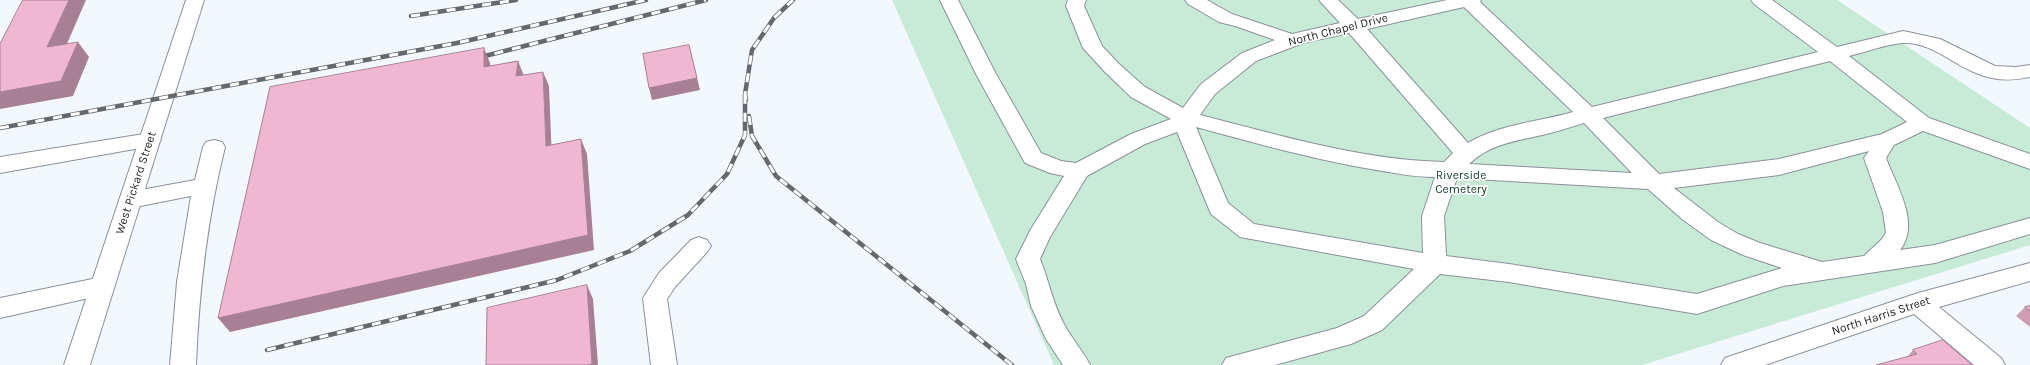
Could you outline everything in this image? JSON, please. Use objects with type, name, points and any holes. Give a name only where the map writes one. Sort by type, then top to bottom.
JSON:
[{"type":"main road","name":"West Pickard Street","points":[[77,365],[195,0]]},
{"type":"main road","points":[[950,0],[986,74],[1033,158],[1058,168],[1079,171]]},
{"type":"main road","points":[[1077,0],[1075,6],[1083,28],[1097,53],[1138,92],[1184,120],[1346,158],[1414,169],[1654,182],[1724,176],[1781,166],[1861,144],[1887,140],[1922,123]]},
{"type":"main road","points":[[1194,0],[1226,18],[1240,21],[1292,40]]},
{"type":"main road","points":[[1328,0],[1354,26],[1466,154]]},
{"type":"main road","points":[[1469,0],[1588,115],[1654,182],[1684,209],[1730,240],[1768,255],[1822,271]]},
{"type":"main road","name":"North Chapel Drive","points":[[1184,120],[1208,89],[1249,57],[1292,40],[1469,0]]},
{"type":"main road","points":[[1760,0],[1834,54],[1922,123],[2030,162]]},
{"type":"main road","points":[[1235,365],[1342,337],[1373,323],[1435,264],[1433,216],[1440,191],[1449,170],[1466,154],[1486,142],[1507,134],[1542,128],[1588,115],[1904,37],[1919,39],[1942,47],[1973,66],[1991,72],[2006,74],[2030,71]]},
{"type":"main road","points":[[1077,365],[1055,332],[1043,306],[1038,284],[1028,259],[1039,235],[1079,171],[1138,139],[1184,120]]},
{"type":"main road","points":[[1184,120],[1220,208],[1248,231],[1435,264],[1510,273],[1697,304],[1783,277],[1936,254],[2030,226]]},
{"type":"main road","points":[[0,165],[150,140]]},
{"type":"main road","points":[[1870,264],[1895,240],[1898,226],[1889,194],[1875,158],[1887,140]]},
{"type":"main road","points":[[183,365],[187,290],[193,238],[203,186],[214,147]]},
{"type":"main road","points":[[130,200],[203,186]]},
{"type":"main road","points":[[664,365],[655,298],[667,280],[699,246]]},
{"type":"main road","name":"North Harris Street","points":[[1734,365],[1918,303],[2030,272]]},
{"type":"main road","points":[[0,308],[102,286]]},
{"type":"main road","points":[[1918,303],[1992,365]]},
{"type":"green space","name":"Riverside Cemetery","points":[[892,0],[1837,0],[2030,128],[2030,245],[1642,365],[1054,365]]},
{"type":"building","points":[[23,0],[69,0],[47,47],[78,42],[61,81],[0,92],[0,44]]},
{"type":"building","points":[[689,45],[697,78],[649,88],[643,54]]},
{"type":"building","points":[[484,48],[484,67],[518,61],[516,76],[543,72],[546,146],[581,139],[588,235],[218,318],[270,87]]},
{"type":"building","points":[[587,285],[592,364],[486,365],[487,308]]},
{"type":"building","points":[[2030,306],[2030,311],[2025,307]]},
{"type":"building","points":[[1943,340],[1972,365],[1876,365],[1917,354],[1913,350]]},
{"type":"railway","points":[[411,16],[516,0]]},
{"type":"railway","points":[[0,128],[457,43],[646,0]]},
{"type":"railway","points":[[477,58],[706,0]]},
{"type":"railway","points":[[745,94],[752,50],[774,18],[793,0]]},
{"type":"railway","points":[[267,350],[557,280],[630,251],[688,215],[727,174],[745,135],[745,94]]},
{"type":"railway","points":[[745,94],[746,100]]},
{"type":"railway","points":[[749,116],[752,136],[776,176],[1012,365]]}]
